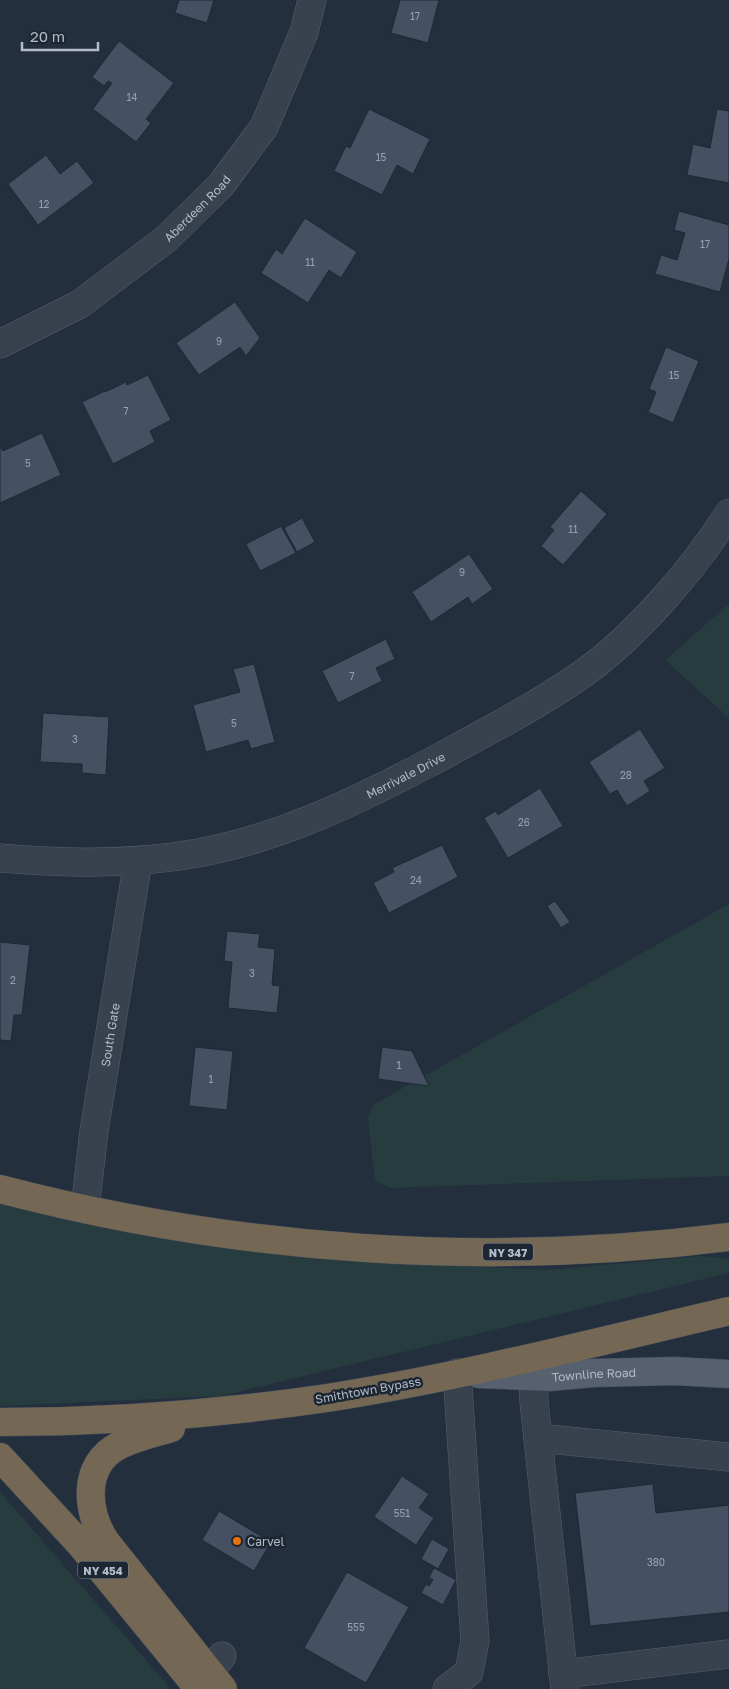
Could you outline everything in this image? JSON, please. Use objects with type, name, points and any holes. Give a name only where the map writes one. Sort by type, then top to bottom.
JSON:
[{"type":"highway","name":"NY 347","points":[[0,1189],[146,1222],[239,1236],[406,1250],[471,1252],[557,1250],[729,1237]]},
{"type":"highway","name":"Smithtown Bypass","points":[[0,1422],[90,1422],[228,1411],[328,1398],[457,1373],[729,1311]]},
{"type":"highway","points":[[213,1676],[98,1530],[90,1503],[90,1488],[100,1463],[118,1445],[142,1436],[228,1411]]},
{"type":"highway","name":"NY 454","points":[[0,1458],[81,1545],[213,1676]]},
{"type":"main road","name":"Townline Road","points":[[457,1373],[533,1376],[634,1371],[729,1374]]},
{"type":"street","name":"Aberdeen Road","points":[[0,344],[80,304],[166,239],[221,185],[264,127],[304,32],[312,0]]},
{"type":"street","name":"Merrivale Drive","points":[[0,858],[45,862],[138,861],[199,852],[261,837],[340,807],[513,718],[583,674],[642,624],[715,535],[729,513]]},
{"type":"street","name":"South Gate","points":[[85,1209],[94,1131],[138,861]]},
{"type":"street","points":[[447,1689],[469,1672],[474,1641],[457,1373]]},
{"type":"street","points":[[533,1376],[564,1681],[729,1654]]},
{"type":"street","points":[[538,1438],[729,1456]]},
{"type":"green space","points":[[729,604],[729,718],[665,660]]},
{"type":"green space","points":[[729,904],[729,1176],[389,1188],[375,1180],[368,1118],[373,1105]]},
{"type":"green space","points":[[0,1203],[75,1221],[312,1259],[548,1270],[703,1256],[729,1259],[729,1273],[221,1396],[0,1406]]},
{"type":"green space","points":[[0,1492],[171,1689],[3,1689],[0,1687]]},
{"type":"building","points":[[179,0],[214,0],[207,23],[175,13]]},
{"type":"building","points":[[400,0],[439,0],[428,43],[391,33]]},
{"type":"building","points":[[119,41],[174,83],[146,119],[151,123],[136,142],[93,109],[112,83],[108,81],[104,86],[92,77]]},
{"type":"building","points":[[369,109],[430,139],[413,174],[397,165],[382,195],[334,171],[346,146],[350,148]]},
{"type":"building","points":[[717,109],[729,111],[729,183],[687,175],[693,144],[710,148]]},
{"type":"building","points":[[46,155],[60,174],[77,161],[94,183],[38,225],[8,184]]},
{"type":"building","points":[[679,211],[729,225],[729,259],[720,292],[655,274],[661,255],[677,260],[685,233],[674,230]]},
{"type":"building","points":[[305,218],[357,252],[341,278],[329,270],[308,303],[261,273],[276,249],[282,254]]},
{"type":"building","points":[[235,302],[260,338],[246,356],[240,347],[199,375],[176,343]]},
{"type":"building","points":[[666,347],[699,361],[673,423],[648,412],[656,392],[649,389]]},
{"type":"building","points":[[148,375],[171,420],[150,431],[155,442],[113,464],[82,402],[126,382],[127,385]]},
{"type":"building","points":[[42,433],[61,475],[0,503],[0,446],[3,451]]},
{"type":"building","points":[[581,491],[607,514],[563,565],[541,546],[554,530],[550,527]]},
{"type":"building","points":[[302,518],[315,542],[297,552],[284,528]]},
{"type":"building","points":[[281,526],[296,553],[260,571],[246,544]]},
{"type":"building","points":[[469,554],[493,589],[472,604],[468,597],[431,622],[412,592]]},
{"type":"building","points":[[386,639],[395,659],[376,668],[382,681],[338,703],[322,671]]},
{"type":"building","points":[[254,664],[275,742],[251,749],[248,740],[206,752],[193,705],[240,692],[233,669]]},
{"type":"building","points":[[43,713],[109,717],[106,775],[82,773],[82,764],[40,762]]},
{"type":"building","points":[[640,729],[665,768],[644,781],[650,791],[627,806],[617,790],[610,794],[589,762]]},
{"type":"building","points":[[540,788],[563,826],[508,858],[484,818],[496,811],[498,815]]},
{"type":"building","points":[[442,845],[458,877],[389,913],[373,883],[394,872],[392,868]]},
{"type":"building","points":[[555,901],[570,922],[561,928],[547,906]]},
{"type":"building","points":[[227,931],[260,934],[258,947],[275,949],[272,985],[280,986],[277,1013],[228,1008],[232,962],[224,961]]},
{"type":"building","points":[[0,942],[30,945],[22,1015],[14,1015],[11,1041],[0,1040]]},
{"type":"building","points":[[195,1047],[233,1051],[227,1110],[189,1106]]},
{"type":"building","points":[[382,1047],[412,1051],[429,1086],[378,1079]]},
{"type":"building","points":[[402,1476],[429,1494],[419,1508],[434,1518],[416,1545],[374,1517]]},
{"type":"building","points":[[653,1484],[656,1513],[729,1505],[729,1612],[590,1626],[575,1493]]},
{"type":"building","name":"Carvel","points":[[219,1511],[271,1542],[254,1571],[202,1540]]},
{"type":"building","points":[[432,1539],[449,1549],[438,1569],[421,1559]]},
{"type":"building","points":[[434,1568],[456,1580],[443,1605],[421,1593],[426,1584],[429,1586],[433,1580],[429,1577]]},
{"type":"building","points":[[347,1572],[409,1607],[366,1683],[304,1648]]},
{"type":"place","name":"Carvel","points":[[237,1541]]}]
